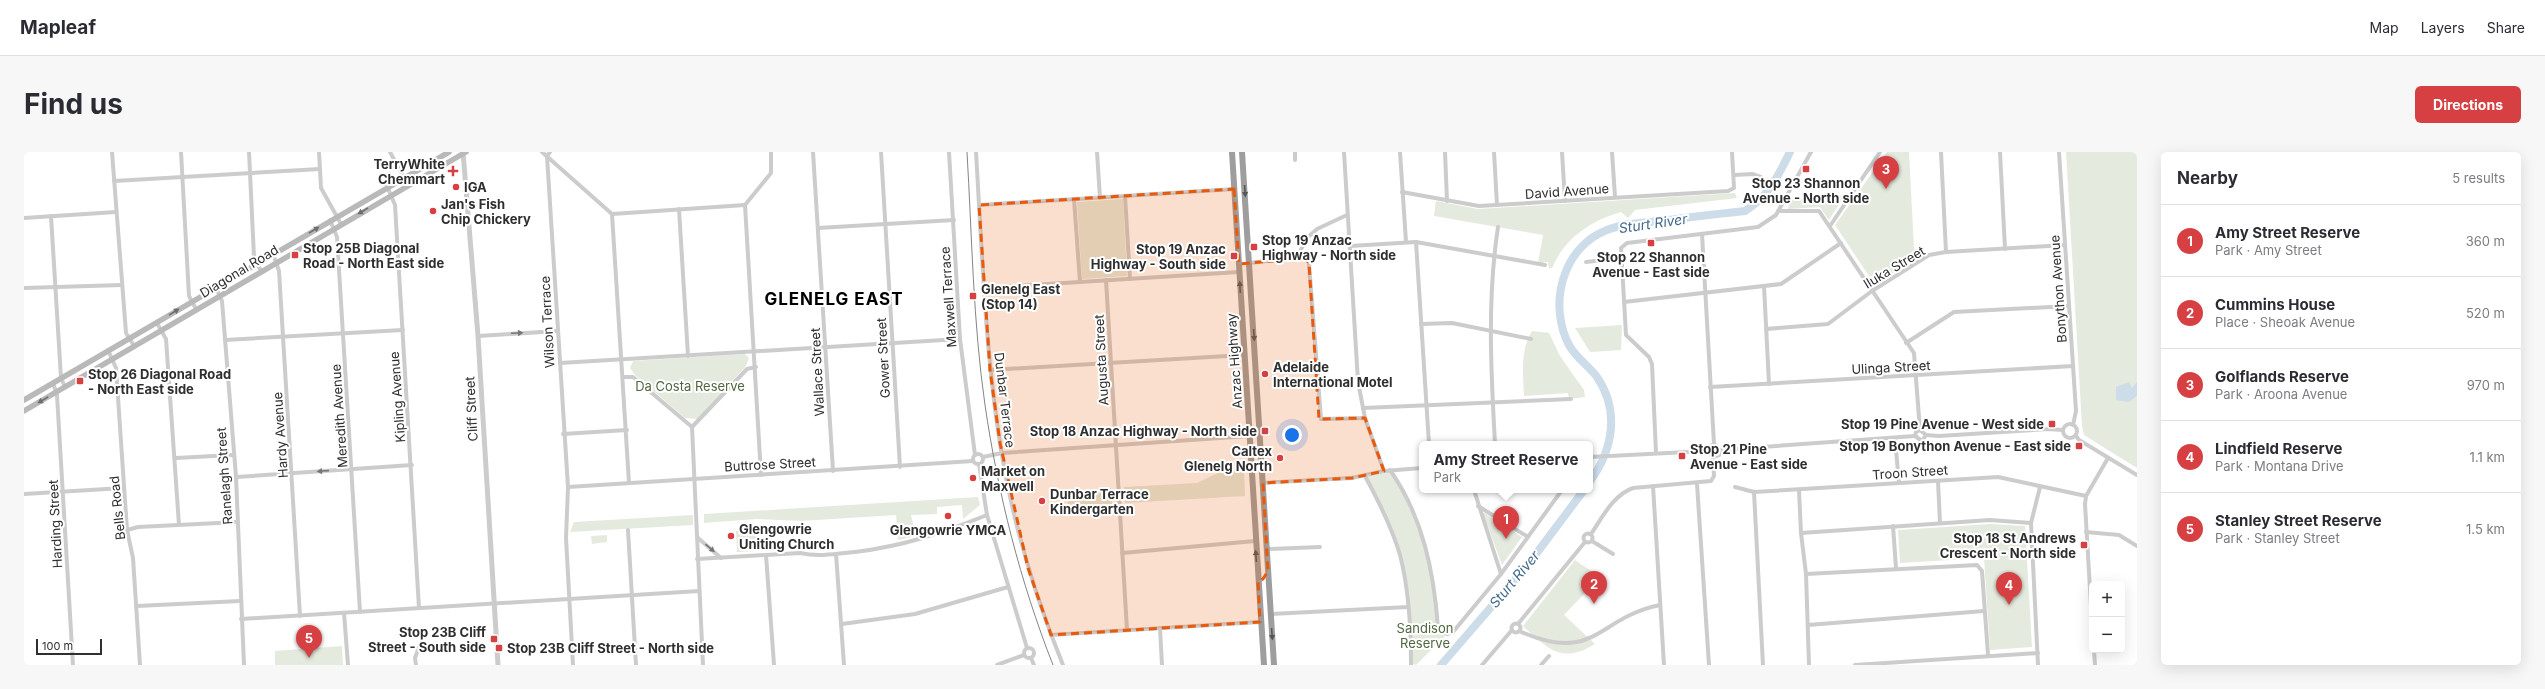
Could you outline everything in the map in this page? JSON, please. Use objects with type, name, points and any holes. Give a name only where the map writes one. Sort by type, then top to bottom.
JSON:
[{"type":"highway","name":"Anzac Highway","points":[[1232,152],[1258,591],[1264,665]]},
{"type":"highway","name":"Anzac Highway","points":[[1242,152],[1274,665]]},
{"type":"highway","points":[[1241,308],[1248,307],[1251,300]]},
{"type":"highway","points":[[1242,316],[1248,313],[1252,315]]},
{"type":"highway","points":[[1258,580],[1263,579],[1268,571]]},
{"type":"highway","points":[[1258,591],[1260,587],[1269,584]]},
{"type":"main road","name":"Diagonal Road","points":[[24,400],[157,323],[387,186],[449,152]]},
{"type":"main road","name":"Diagonal Road","points":[[24,411],[464,152]]},
{"type":"street","points":[[112,152],[122,285],[128,339],[134,346]]},
{"type":"street","points":[[180,152],[189,296],[196,310]]},
{"type":"street","points":[[249,152],[254,257],[261,271]]},
{"type":"street","points":[[319,152],[321,188],[341,224]]},
{"type":"street","points":[[390,152],[408,185]]},
{"type":"street","name":"Cliff Street","points":[[464,152],[478,336],[498,665]]},
{"type":"street","points":[[542,152],[612,214],[627,430],[629,483]]},
{"type":"street","points":[[547,156],[550,152]]},
{"type":"street","points":[[761,475],[755,351],[744,205],[771,173],[771,152]]},
{"type":"street","name":"Wallace Street","points":[[813,152],[833,471]]},
{"type":"street","name":"Gower Street","points":[[881,152],[900,467]]},
{"type":"street","name":"Maxwell Terrace","points":[[949,152],[960,339],[974,439],[979,455]]},
{"type":"street","name":"Dunbar Terrace","points":[[976,152],[990,370],[1002,453],[1028,568],[1063,665]]},
{"type":"street","points":[[1097,152],[1100,198]]},
{"type":"street","points":[[1295,152],[1295,160]]},
{"type":"street","points":[[1344,152],[1358,382],[1365,418],[1384,471]]},
{"type":"street","points":[[1400,152],[1406,242]]},
{"type":"street","points":[[1445,152],[1447,201]]},
{"type":"street","points":[[1494,152],[1497,205]]},
{"type":"street","points":[[1562,152],[1565,201]]},
{"type":"street","points":[[1612,152],[1615,197]]},
{"type":"street","points":[[1732,152],[1734,175],[1753,174],[1761,177]]},
{"type":"street","points":[[1656,453],[1651,360],[1627,338],[1621,248],[1627,243],[1758,227],[1778,211],[1811,152]]},
{"type":"street","points":[[1830,226],[1880,152]]},
{"type":"street","points":[[1941,152],[1946,252]]},
{"type":"street","points":[[2000,152],[2006,249]]},
{"type":"street","name":"Bonython Avenue","points":[[2059,152],[2076,417],[2073,425]]},
{"type":"street","name":"Wilson Terrace","points":[[547,156],[563,434],[568,487],[566,538],[573,665]]},
{"type":"street","points":[[456,158],[462,159],[466,167]]},
{"type":"street","points":[[114,181],[320,169]]},
{"type":"street","name":"David Avenue","points":[[1402,192],[1479,206],[1728,191],[1734,188],[1734,175]]},
{"type":"street","name":"Kipling Avenue","points":[[387,186],[392,194],[395,205],[412,466],[419,608]]},
{"type":"street","points":[[979,205],[1234,189]]},
{"type":"street","points":[[1125,196],[1130,279]]},
{"type":"street","points":[[1074,199],[1080,282]]},
{"type":"street","points":[[612,214],[744,205]]},
{"type":"street","points":[[679,209],[688,356]]},
{"type":"street","points":[[1778,211],[1819,211],[1830,226],[1916,358],[1920,430],[1926,435],[2048,429],[2063,430]]},
{"type":"street","points":[[24,218],[116,212]]},
{"type":"street","points":[[1249,263],[1297,258],[1306,239],[1317,229],[1347,215]]},
{"type":"street","points":[[51,216],[61,378],[65,387]]},
{"type":"street","name":"Meredith Avenue","points":[[330,220],[335,228],[344,333],[360,612]]},
{"type":"street","points":[[818,228],[954,220]]},
{"type":"street","points":[[1495,441],[1490,329],[1494,257],[1498,227]]},
{"type":"street","points":[[1702,234],[1714,444],[1720,450],[1895,439],[1915,436],[1922,440],[1926,435]]},
{"type":"street","points":[[1350,246],[1416,242],[1545,265]]},
{"type":"street","points":[[1416,242],[1429,441]]},
{"type":"street","points":[[1624,302],[1780,284],[1841,243]]},
{"type":"street","name":"Iluka Street","points":[[1766,329],[1828,324],[1872,291],[1929,255],[1946,252],[2065,245]]},
{"type":"street","points":[[1300,253],[1307,257],[1309,263],[1321,419],[1365,418]]},
{"type":"street","points":[[273,254],[278,261]]},
{"type":"street","points":[[1586,262],[1621,258]]},
{"type":"street","name":"Hardy Avenue","points":[[278,261],[293,473],[300,616]]},
{"type":"street","points":[[984,288],[1239,272]]},
{"type":"street","name":"Augusta Street","points":[[1106,280],[1126,630]]},
{"type":"street","points":[[24,288],[122,285]]},
{"type":"street","points":[[1764,286],[1769,384]]},
{"type":"street","name":"Ranelagh Street","points":[[216,288],[220,296],[225,340],[233,455],[236,477],[240,600],[244,665]]},
{"type":"street","points":[[1906,343],[1954,312],[2069,306]]},
{"type":"street","points":[[157,323],[166,339],[173,453],[176,458],[179,525]]},
{"type":"street","points":[[1421,324],[1452,323],[1531,338]]},
{"type":"street","points":[[225,340],[403,330]]},
{"type":"street","points":[[478,336],[558,331]]},
{"type":"street","points":[[560,363],[960,339]]},
{"type":"street","name":"Bells Road","points":[[108,350],[113,359],[127,530],[133,558],[140,665]]},
{"type":"street","points":[[990,370],[1111,364],[1244,354]]},
{"type":"street","name":"Ulinga Street","points":[[1710,387],[2073,366]]},
{"type":"street","points":[[692,427],[747,369],[756,367]]},
{"type":"street","points":[[623,377],[633,377],[692,427],[703,665]]},
{"type":"street","name":"Harding Street","points":[[53,383],[57,392],[73,665]]},
{"type":"street","points":[[1363,408],[1426,404],[1492,403],[1571,399]]},
{"type":"street","points":[[2063,430],[2066,425],[2073,425],[2077,430],[2076,436],[2079,440],[2137,475]]},
{"type":"street","points":[[563,434],[627,430]]},
{"type":"street","points":[[1915,436],[1916,432],[1920,430]]},
{"type":"street","points":[[2063,430],[2067,438],[2071,439],[2076,436]]},
{"type":"street","points":[[979,464],[973,461],[979,455],[1249,436]]},
{"type":"street","points":[[1895,439],[1898,483]]},
{"type":"street","points":[[1707,451],[1708,447],[1714,444]]},
{"type":"street","points":[[1713,457],[1719,455],[1720,450]]},
{"type":"street","points":[[1592,541],[1591,534],[1621,493],[1632,488],[1708,483],[1713,479],[1713,457],[1707,451],[1593,457]]},
{"type":"street","points":[[176,458],[233,455]]},
{"type":"street","points":[[979,455],[979,464],[988,515],[1027,648],[1024,655]]},
{"type":"street","points":[[2092,617],[2086,532],[2086,496],[2108,458]]},
{"type":"street","name":"Buttrose Street","points":[[568,487],[900,467],[973,461]]},
{"type":"street","points":[[236,477],[412,466]]},
{"type":"street","points":[[1263,483],[1365,476],[1390,470],[1419,468]]},
{"type":"street","points":[[1390,470],[1416,518],[1430,563],[1438,628],[1447,634],[1453,632],[1501,574],[1560,493]]},
{"type":"street","points":[[1365,476],[1377,498],[1400,555],[1408,607],[1412,665]]},
{"type":"street","name":"Troon Street","points":[[1735,487],[1754,492],[1998,477],[2086,496]]},
{"type":"street","points":[[1938,480],[1940,523]]},
{"type":"street","points":[[1697,484],[1709,665]]},
{"type":"street","points":[[1653,486],[1664,665]]},
{"type":"street","points":[[2038,665],[2031,523],[2040,487]]},
{"type":"street","points":[[24,494],[123,488]]},
{"type":"street","points":[[1799,490],[1800,533],[1806,574],[1809,665]]},
{"type":"street","points":[[1754,492],[1763,665]]},
{"type":"street","points":[[1475,493],[1501,574]]},
{"type":"street","points":[[1478,506],[1528,538]]},
{"type":"street","points":[[697,559],[766,555],[836,554],[908,544],[988,515]]},
{"type":"street","points":[[1800,533],[1990,520],[2031,523]]},
{"type":"street","points":[[127,530],[138,527],[238,522]]},
{"type":"street","points":[[1893,526],[1896,568]]},
{"type":"street","points":[[628,530],[636,665]]},
{"type":"street","points":[[2086,532],[2119,535],[2137,546]]},
{"type":"street","points":[[1482,665],[1512,630],[1512,625],[1518,624],[1585,542],[1585,535],[1591,534]]},
{"type":"street","points":[[698,538],[721,558]]},
{"type":"street","points":[[1585,542],[1592,541],[1613,554]]},
{"type":"street","points":[[1122,553],[1256,542]]},
{"type":"street","points":[[1267,549],[1320,547]]},
{"type":"street","points":[[836,554],[844,665]]},
{"type":"street","points":[[766,555],[774,665]]},
{"type":"street","points":[[1806,574],[1896,568],[1977,565],[1982,571],[1988,655]]},
{"type":"street","points":[[842,624],[916,614],[1008,587]]},
{"type":"street","points":[[242,619],[699,591]]},
{"type":"street","points":[[137,606],[240,600]]},
{"type":"street","points":[[1622,626],[1642,610],[1660,605]]},
{"type":"street","points":[[1271,614],[1408,607]]},
{"type":"street","points":[[1808,625],[1984,610]]},
{"type":"street","points":[[344,613],[348,665]]},
{"type":"street","points":[[1051,635],[1260,622]]},
{"type":"street","points":[[1518,624],[1519,631]]},
{"type":"street","points":[[1160,628],[1162,665]]},
{"type":"street","points":[[1512,630],[1519,631],[1533,642]]},
{"type":"street","points":[[416,665],[419,647]]},
{"type":"street","points":[[1027,648],[1034,652],[1031,658]]},
{"type":"street","points":[[1544,651],[1549,656],[1554,658]]},
{"type":"street","points":[[1855,665],[2038,652]]},
{"type":"street","points":[[2094,653],[2095,665]]},
{"type":"street","points":[[997,665],[1024,655],[1031,658],[1034,665]]},
{"type":"street","points":[[1541,665],[1549,656]]},
{"type":"highlighted area","points":[[1234,189],[1239,264],[1293,259],[1300,253],[1309,263],[1319,419],[1365,418],[1384,471],[1352,478],[1263,483],[1268,571],[1263,579],[1258,581],[1260,622],[1051,635],[1028,568],[1000,443],[990,370],[979,205]]},
{"type":"green space","points":[[1887,152],[1909,152],[1914,248],[1919,256],[1875,285],[1835,225]]},
{"type":"green space","points":[[2066,152],[2137,152],[2137,468],[2084,435],[2082,426]]},
{"type":"green space","points":[[1735,193],[1737,198],[1635,210],[1628,218],[1621,212],[1599,220],[1571,239],[1557,257],[1552,268],[1549,268],[1548,262],[1538,263],[1543,235],[1434,216],[1436,201],[1478,209]]},
{"type":"green space","points":[[1845,195],[1829,220],[1820,207],[1788,209],[1790,200]]},
{"type":"green space","points":[[1123,199],[1127,276],[1082,279],[1077,202]]},
{"type":"green space","points":[[1622,325],[1621,350],[1590,352],[1575,328]]},
{"type":"green space","points":[[1532,331],[1549,333],[1560,356],[1584,390],[1585,397],[1569,399],[1568,393],[1524,396],[1523,362],[1528,338]]},
{"type":"green space","name":"Da Costa Reserve","points":[[745,354],[749,358],[746,366],[698,419],[685,418],[635,375],[630,368],[633,361]]},
{"type":"green space","points":[[1244,470],[1245,496],[1125,503],[1124,487],[1197,483],[1220,472]]},
{"type":"green space","name":"Sandison Reserve","points":[[1390,470],[1416,518],[1430,563],[1438,628],[1447,634],[1416,665],[1412,664],[1409,609],[1403,567],[1388,524],[1365,476]]},
{"type":"green space","points":[[1111,488],[1112,504],[1068,507],[1067,491]]},
{"type":"green space","points":[[978,497],[980,505],[963,519],[962,505],[937,507],[937,514],[911,515],[916,536],[898,540],[896,515],[801,521],[756,519],[704,523],[704,514]]},
{"type":"green space","points":[[1483,513],[1522,537],[1502,565]]},
{"type":"green space","points":[[693,515],[693,525],[570,532],[574,522]]},
{"type":"green space","points":[[1990,524],[2025,526],[2032,647],[1990,650],[1984,558],[1900,563],[1898,530]]},
{"type":"green space","points":[[757,529],[758,551],[737,552],[736,531]]},
{"type":"green space","points":[[607,535],[607,542],[592,544],[591,536]]},
{"type":"green space","points":[[1575,560],[1600,577],[1564,615],[1595,644],[1573,653],[1564,653],[1548,647],[1523,626]]},
{"type":"green space","points":[[342,646],[343,665],[275,665],[275,651]]},
{"type":"water","points":[[2129,382],[2132,388],[2137,382],[2137,396],[2129,402],[2116,400],[2116,387]]},
{"type":"waterway","name":"Sturt River","points":[[1593,476],[1604,456],[1608,443],[1611,430],[1611,417],[1609,403],[1597,377],[1572,350],[1563,329],[1560,313],[1560,296],[1563,279],[1570,263],[1579,250],[1592,238],[1613,228],[1634,224],[1745,211],[1767,192],[1790,152]]},
{"type":"waterway","name":"Sturt River","points":[[1441,665],[1530,562],[1582,493]]},
{"type":"tram line","points":[[967,152],[973,279],[978,342],[990,438],[996,471],[1020,569],[1053,665]]},
{"type":"place","name":"Stop 23 Shannon Avenue - North side","points":[[1806,169]]},
{"type":"place","name":"TerryWhite Chemmart","points":[[453,171]]},
{"type":"place","name":"IGA","points":[[456,187]]},
{"type":"place","name":"Golflands Reserve","points":[[1886,189]]},
{"type":"place","name":"Jan's Fish Chip Chickery","points":[[433,211]]},
{"type":"place","name":"Stop 22 Shannon Avenue - East side","points":[[1651,243]]},
{"type":"place","name":"Stop 19 Anzac Highway - North side","points":[[1254,247]]},
{"type":"place","name":"Stop 25B Diagonal Road - North East side","points":[[295,255]]},
{"type":"place","name":"Stop 19 Anzac Highway - South side","points":[[1234,256]]},
{"type":"place","name":"Glenelg East (Stop 14)","points":[[973,296]]},
{"type":"place","name":"Adelaide International Motel","points":[[1265,374]]},
{"type":"place","name":"Stop 26 Diagonal Road - North East side","points":[[80,381]]},
{"type":"place","name":"Stop 19 Pine Avenue - West side","points":[[2052,424]]},
{"type":"place","name":"Stop 18 Anzac Highway - North side","points":[[1265,431]]},
{"type":"place","name":"Stop 19 Bonython Avenue - East side","points":[[2079,446]]},
{"type":"place","name":"Stop 21 Pine Avenue - East side","points":[[1682,456]]},
{"type":"place","name":"Caltex Glenelg North","points":[[1280,458]]},
{"type":"place","name":"Market on Maxwell","points":[[973,478]]},
{"type":"place","name":"Dunbar Terrace Kindergarten","points":[[1042,501]]},
{"type":"place","name":"Glengowrie YMCA","points":[[948,516]]},
{"type":"place","name":"Glengowrie Uniting Church","points":[[731,536]]},
{"type":"place","name":"Amy Street Reserve","points":[[1506,539]]},
{"type":"place","name":"Stop 18 St Andrews Crescent - North side","points":[[2084,545]]},
{"type":"place","name":"Cummins House","points":[[1594,604]]},
{"type":"place","name":"Lindfield Reserve","points":[[2009,605]]},
{"type":"place","name":"Stop 23B Cliff Street - South side","points":[[494,639]]},
{"type":"place","name":"Stop 23B Cliff Street - North side","points":[[499,648]]},
{"type":"place","name":"Stanley Street Reserve","points":[[309,658]]},
{"type":"district","name":"GLENELG EAST","points":[[834,299]]}]
